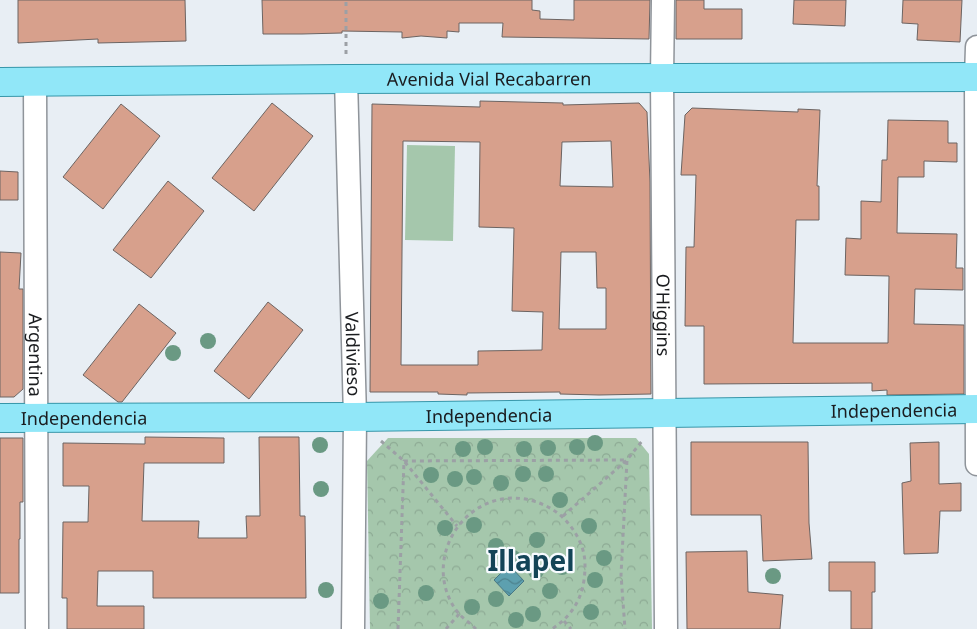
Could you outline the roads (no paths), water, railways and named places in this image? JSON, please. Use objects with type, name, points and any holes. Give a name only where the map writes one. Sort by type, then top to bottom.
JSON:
[{"type":"main road","name":"Avenida Vial Recabarren","points":[[0,82],[346,78],[976,77]]},
{"type":"main road","name":"Independencia","points":[[0,418],[355,417],[977,410]]},
{"type":"street","name":"O'Higgins","points":[[663,0],[666,629]]},
{"type":"street","points":[[977,47],[977,464]]},
{"type":"street","name":"Valdivieso","points":[[346,78],[355,417],[353,629]]},
{"type":"street","name":"Argentina","points":[[35,81],[37,629]]},
{"type":"water","points":[[509,565],[524,581],[509,596],[494,580]]},
{"type":"district","name":"Illapel","points":[[531,560]]}]
